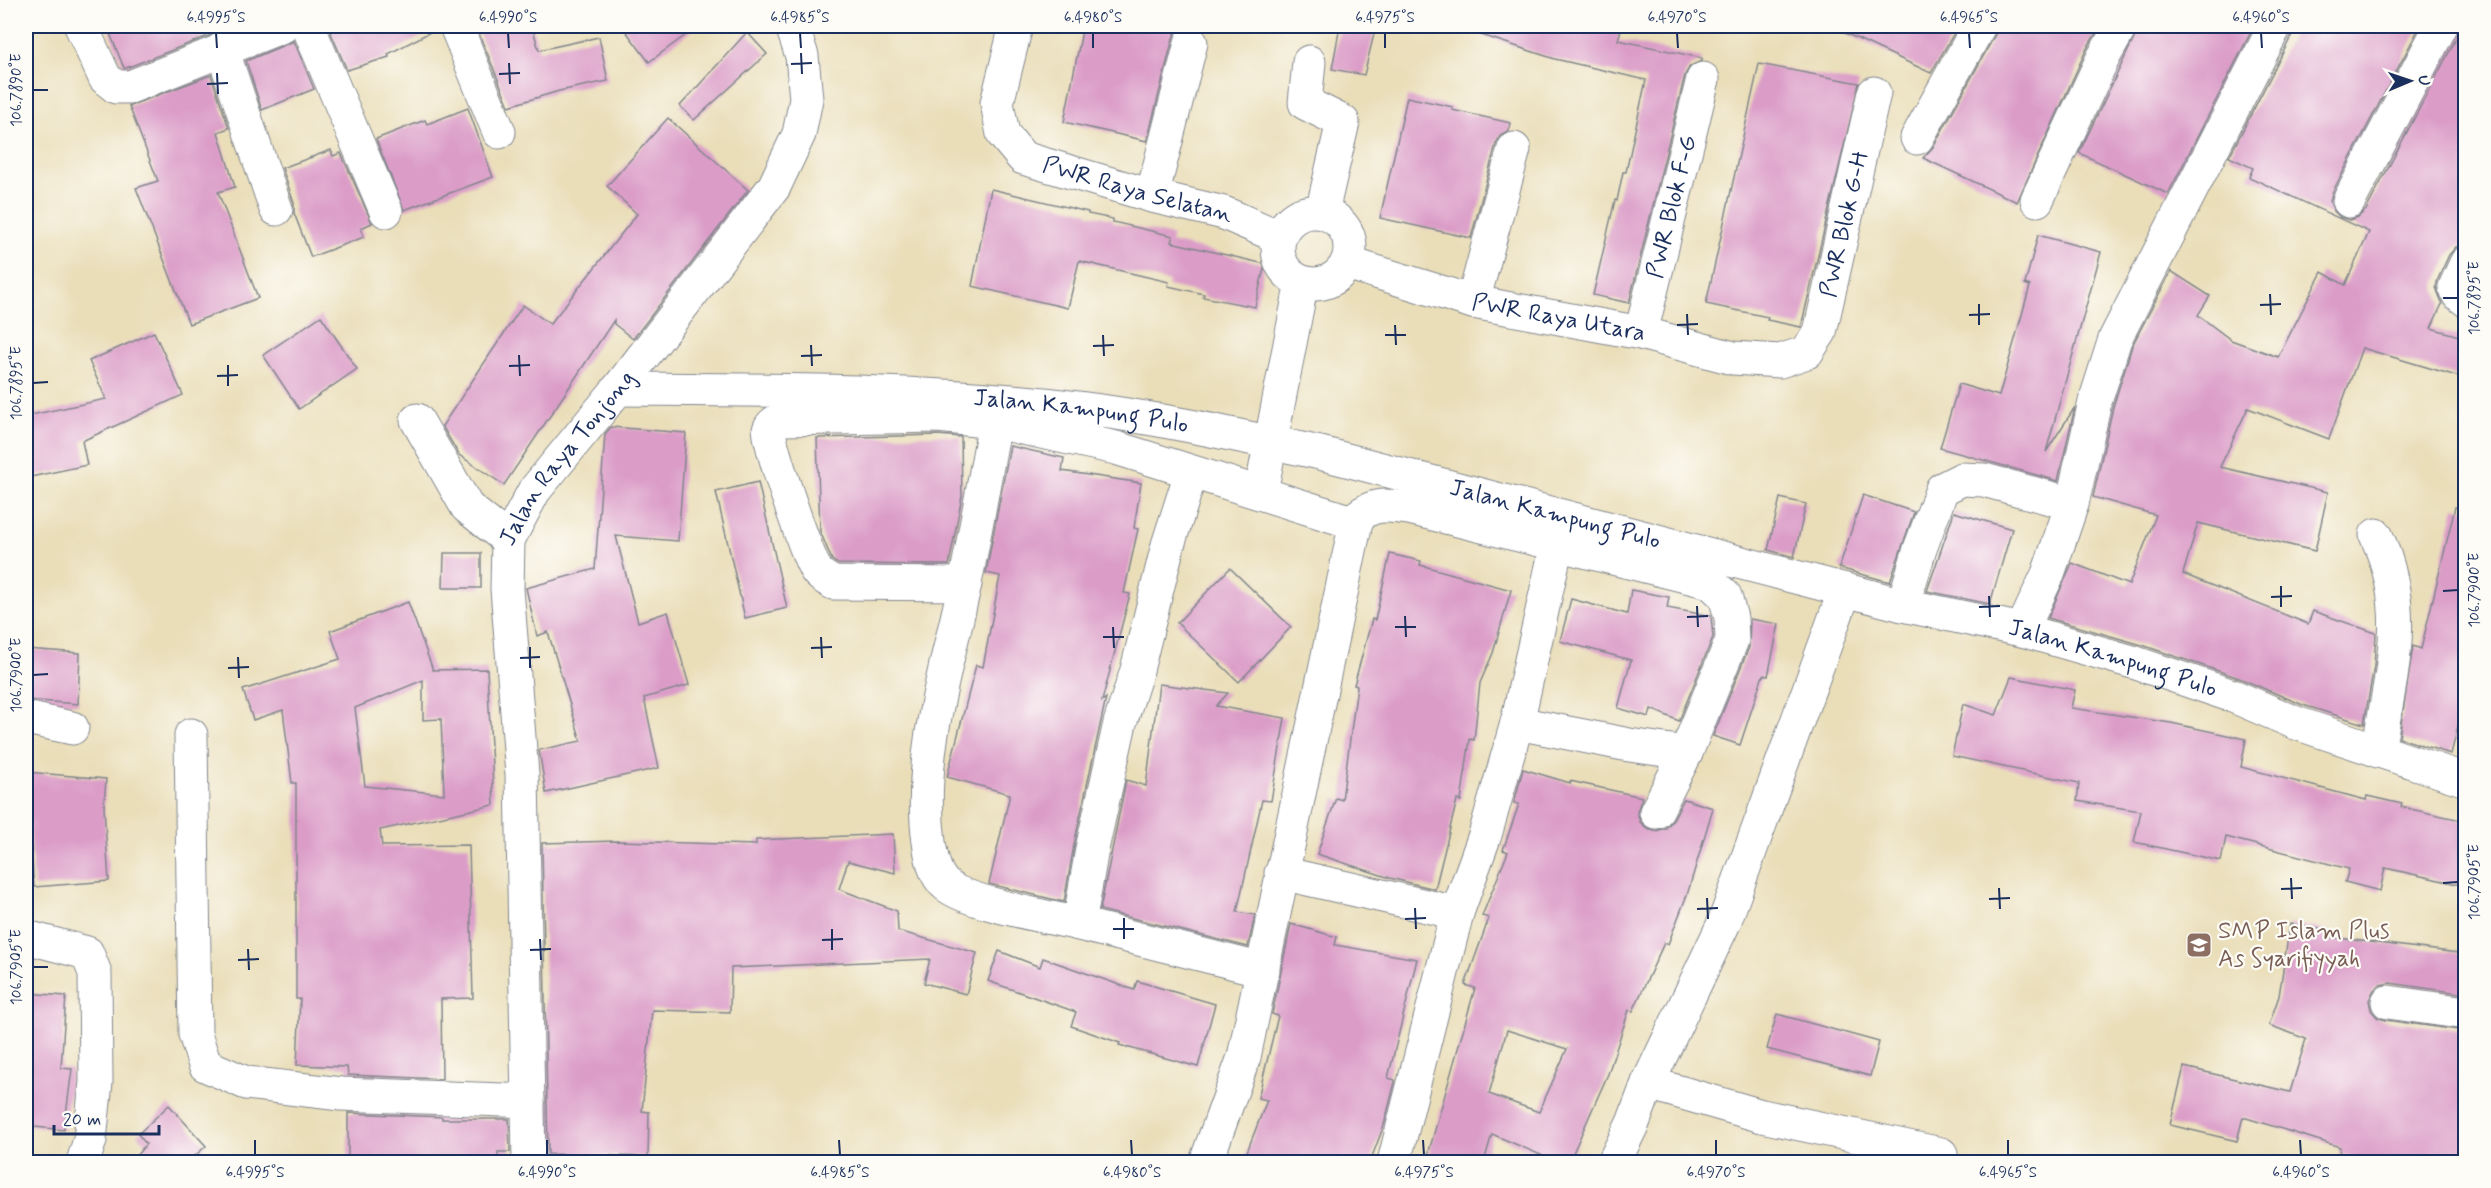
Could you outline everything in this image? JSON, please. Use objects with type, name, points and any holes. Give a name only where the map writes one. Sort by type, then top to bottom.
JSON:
[{"type":"street","points":[[81,26],[105,78],[116,87],[130,87],[151,80],[282,26]]},
{"type":"street","points":[[308,26],[386,211]]},
{"type":"street","points":[[456,26],[499,132]]},
{"type":"street","name":"Jalan Raya Tonjong","points":[[529,1162],[522,774],[507,589],[508,540],[534,491],[618,389],[774,187],[799,134],[806,99],[802,56],[792,26]]},
{"type":"street","name":"PWR Raya Selatan","points":[[1016,26],[997,103],[1003,134],[1023,158],[1152,196],[1224,213],[1279,237]]},
{"type":"street","points":[[1917,138],[1979,26]]},
{"type":"street","points":[[2037,200],[2103,58],[2121,26]]},
{"type":"street","points":[[2022,630],[2048,574],[2072,504],[2096,402],[2115,339],[2275,26]]},
{"type":"street","points":[[2349,201],[2441,26]]},
{"type":"street","points":[[1152,196],[1191,43]]},
{"type":"street","points":[[222,49],[276,209]]},
{"type":"street","points":[[1309,62],[1305,103],[1344,122],[1322,212]]},
{"type":"street","name":"PWR Blok F-G","points":[[1641,333],[1703,79]]},
{"type":"street","name":"PWR Blok G-H","points":[[1807,352],[1820,332],[1874,93]]},
{"type":"street","points":[[1473,302],[1515,149]]},
{"type":"street","points":[[1322,212],[1338,221],[1345,230],[1350,252],[1347,263],[1339,274],[1328,281],[1315,284],[1302,282],[1290,276],[1281,264],[1278,251],[1279,237],[1288,222],[1305,213],[1322,212]]},
{"type":"street","name":"PWR Raya Utara","points":[[1347,263],[1473,302],[1641,333],[1733,358],[1780,361],[1807,352]]},
{"type":"street","points":[[2466,263],[2455,287],[2458,294],[2466,300]]},
{"type":"street","points":[[1261,492],[1302,282]]},
{"type":"street","name":"Jalan Kampung Pulo","points":[[618,389],[769,390],[952,396],[1080,408],[1175,423],[1320,453],[1903,605],[2022,630],[2136,663],[2233,696],[2296,723],[2466,780]]},
{"type":"street","points":[[964,584],[833,583],[816,572],[801,538],[770,440],[769,430],[774,422],[783,419],[938,416],[995,422],[1116,448],[1355,523]]},
{"type":"street","points":[[417,420],[467,507],[508,540]]},
{"type":"street","points":[[995,422],[964,584],[942,679],[930,749],[926,817],[932,862],[945,884],[974,899],[1263,970]]},
{"type":"street","points":[[1079,924],[1096,828],[1120,723],[1137,670],[1168,544],[1191,473]]},
{"type":"street","points":[[1903,605],[1942,489],[1962,479],[1984,480],[2072,504]]},
{"type":"street","points":[[1206,1162],[1244,1057],[1357,517],[1379,505],[1409,508],[1710,582],[1725,596],[1731,618],[1732,640],[1686,753],[1656,812]]},
{"type":"street","points":[[2376,535],[2385,552],[2396,598],[2397,634],[2378,751]]},
{"type":"street","points":[[1394,1162],[1457,913],[1485,835],[1517,723],[1557,544]]},
{"type":"street","points":[[1614,1162],[1633,1123],[1648,1083],[1724,923],[1845,590]]},
{"type":"street","points":[[26,718],[72,728]]},
{"type":"street","points":[[1517,723],[1629,745],[1686,753]]},
{"type":"street","points":[[191,735],[195,1034],[205,1065],[246,1083],[341,1094],[528,1101]]},
{"type":"street","points":[[1281,873],[1457,913]]},
{"type":"street","points":[[26,937],[87,953],[94,973],[96,1082],[90,1140],[82,1162]]},
{"type":"street","points":[[2388,1002],[2466,1013]]},
{"type":"street","points":[[1648,1083],[1762,1116],[1919,1155]]},
{"type":"building","points":[[107,26],[234,26],[124,68]]},
{"type":"building","points":[[328,26],[438,26],[438,28],[388,54],[389,57],[347,70]]},
{"type":"building","points":[[476,26],[532,26],[539,50],[599,37],[608,81],[559,91],[509,106]]},
{"type":"building","points":[[622,26],[698,26],[649,62]]},
{"type":"building","points":[[1083,26],[1184,26],[1177,30],[1173,38],[1147,141],[1064,122]]},
{"type":"building","points":[[1340,26],[1376,26],[1364,75],[1332,69]]},
{"type":"building","points":[[1469,26],[1622,26],[1618,40],[1702,58],[1702,61],[1690,66],[1685,75],[1629,303],[1593,295],[1615,200],[1617,201],[1623,172],[1626,172],[1646,80],[1555,59],[1469,31]]},
{"type":"building","points":[[1830,26],[1958,26],[1931,73]]},
{"type":"building","points":[[1998,26],[2100,26],[2086,50],[2017,202],[1923,158],[1933,147]]},
{"type":"building","points":[[2140,26],[2254,26],[2168,194],[2079,153]]},
{"type":"building","points":[[2294,26],[2420,26],[2332,193],[2330,202],[2334,211],[2340,217],[2349,220],[2358,217],[2366,210],[2458,35],[2460,26],[2466,26],[2466,244],[2456,247],[2449,255],[2438,279],[2436,287],[2442,304],[2431,328],[2466,338],[2466,358],[2460,377],[2362,348],[2329,439],[2248,408],[2220,467],[2328,492],[2315,551],[2198,523],[2183,574],[2308,624],[2313,611],[2376,633],[2374,666],[2364,724],[2303,705],[2239,678],[2142,645],[2048,618],[2072,563],[2129,585],[2156,515],[2093,497],[2113,407],[2132,346],[2171,271],[2210,296],[2198,315],[2231,340],[2278,357],[2322,272],[2345,285],[2369,232],[2249,177],[2253,168],[2229,157],[2292,35]]},
{"type":"building","points":[[747,32],[767,54],[694,120],[680,106]]},
{"type":"building","points":[[294,41],[314,89],[262,110],[246,61]]},
{"type":"building","points":[[1759,64],[1859,83],[1801,327],[1767,320],[1768,317],[1706,304]]},
{"type":"building","points":[[211,75],[229,128],[218,132],[235,187],[218,192],[258,298],[189,324],[136,188],[158,181],[129,106]]},
{"type":"building","points":[[1407,97],[1511,123],[1509,131],[1500,136],[1496,144],[1471,238],[1380,218]]},
{"type":"building","points":[[468,108],[493,177],[404,210],[376,139],[425,120],[427,124]]},
{"type":"building","points":[[668,118],[748,190],[633,339],[614,324],[614,320],[504,485],[459,455],[442,426],[523,305],[550,324],[637,214],[607,186]]},
{"type":"building","points":[[331,150],[333,156],[341,153],[372,223],[361,228],[364,237],[311,257],[294,213],[294,203],[282,168]]},
{"type":"building","points":[[991,189],[1088,212],[1088,214],[1113,219],[1113,222],[1173,236],[1171,242],[1265,264],[1255,307],[1203,297],[1204,294],[1168,286],[1169,282],[1079,261],[1068,308],[972,286]]},
{"type":"building","points":[[2038,235],[2101,252],[2046,452],[2075,407],[2058,481],[1940,448],[1959,384],[1999,396],[2030,286],[2025,284]]},
{"type":"building","points":[[321,316],[357,369],[299,409],[263,355]]},
{"type":"building","points":[[154,332],[183,395],[82,441],[87,465],[26,478],[26,416],[106,399],[89,361]]},
{"type":"building","points":[[611,427],[686,433],[678,541],[616,536],[638,622],[668,612],[689,685],[644,698],[659,768],[546,793],[539,750],[581,741],[548,632],[537,636],[526,588],[595,569],[605,434]]},
{"type":"building","points":[[938,435],[961,437],[962,496],[949,565],[838,564],[832,560],[820,531],[817,438]]},
{"type":"building","points":[[1010,446],[1064,458],[1062,471],[1141,483],[1134,528],[1138,529],[1124,593],[1130,594],[1102,701],[1106,698],[1064,902],[989,884],[1010,794],[947,777],[976,665],[983,667],[1000,576],[986,573]]},
{"type":"building","points":[[758,482],[787,608],[745,618],[716,492]]},
{"type":"building","points":[[1863,495],[1914,512],[1890,582],[1839,568]]},
{"type":"building","points":[[1780,498],[1806,504],[1794,557],[1768,550]]},
{"type":"building","points":[[2455,507],[2466,509],[2466,695],[2451,754],[2399,738],[2413,646],[2421,649]]},
{"type":"building","points":[[1954,512],[2012,529],[1990,604],[1927,591]]},
{"type":"building","points":[[444,553],[481,553],[481,588],[443,588]]},
{"type":"building","points":[[1390,554],[1421,561],[1420,565],[1511,590],[1493,653],[1480,683],[1474,740],[1470,739],[1461,801],[1457,800],[1435,889],[1390,878],[1317,854],[1336,798],[1342,800],[1357,686],[1354,685],[1372,619],[1375,620]]},
{"type":"building","points":[[1230,568],[1291,627],[1239,682],[1177,623]]},
{"type":"building","points":[[1631,590],[1669,597],[1667,608],[1711,616],[1713,637],[1679,721],[1651,709],[1649,717],[1618,708],[1631,660],[1560,641],[1571,599],[1627,614]]},
{"type":"building","points":[[408,602],[433,670],[487,669],[494,805],[380,830],[382,846],[469,845],[473,998],[441,999],[442,1079],[348,1075],[347,1067],[297,1065],[300,999],[296,999],[296,783],[292,783],[283,710],[253,720],[243,690],[340,659],[330,631]],"holes":[[[423,680],[423,720],[441,719],[444,794],[365,786],[355,708]]]},
{"type":"building","points":[[1750,619],[1779,624],[1768,676],[1763,675],[1740,745],[1713,736],[1749,647]]},
{"type":"building","points":[[26,649],[80,653],[78,704],[26,700]]},
{"type":"building","points":[[2011,677],[2075,690],[2071,708],[2171,723],[2246,739],[2241,767],[2366,800],[2367,796],[2402,804],[2401,807],[2466,821],[2466,886],[2385,868],[2380,891],[2345,882],[2349,869],[2226,837],[2221,861],[2134,842],[2141,811],[2077,801],[2079,783],[1952,756],[1963,704],[1996,715]]},
{"type":"building","points":[[1159,684],[1228,693],[1216,706],[1285,718],[1271,801],[1262,800],[1237,912],[1255,915],[1248,947],[1100,910],[1126,780],[1146,786]]},
{"type":"building","points":[[1523,769],[1570,783],[1570,781],[1642,797],[1637,812],[1640,822],[1656,831],[1666,828],[1684,799],[1713,808],[1688,892],[1668,944],[1664,943],[1633,1011],[1629,1010],[1608,1074],[1569,1162],[1557,1162],[1492,1134],[1484,1162],[1426,1162],[1475,988],[1465,985],[1489,918],[1482,916],[1508,852],[1503,850],[1519,804],[1514,803]],"holes":[[[1507,1030],[1567,1049],[1539,1112],[1489,1094]]]},
{"type":"building","points":[[26,772],[106,779],[104,808],[109,881],[34,887],[29,818],[26,818]]},
{"type":"building","points":[[893,834],[895,873],[848,861],[839,889],[897,911],[898,931],[977,953],[966,994],[924,983],[930,959],[731,968],[730,1012],[652,1010],[642,1111],[649,1112],[648,1157],[548,1154],[542,843],[618,841],[756,845],[756,840]]},
{"type":"building","points":[[1291,924],[1337,937],[1335,945],[1417,959],[1388,1078],[1395,1082],[1384,1125],[1370,1162],[1243,1162],[1267,1100],[1258,1098],[1278,1016],[1272,1014]]},
{"type":"building","points":[[2290,924],[2331,931],[2330,937],[2466,954],[2466,994],[2390,983],[2380,985],[2374,990],[2369,1000],[2371,1010],[2377,1017],[2385,1020],[2466,1031],[2466,1162],[2376,1162],[2339,1154],[2340,1147],[2243,1117],[2237,1141],[2170,1125],[2184,1067],[2290,1092],[2306,1039],[2269,1025],[2279,996]]},
{"type":"building","points":[[999,951],[1040,967],[1043,958],[1134,990],[1137,981],[1215,1004],[1198,1067],[1119,1045],[1120,1043],[1071,1026],[1076,1012],[988,981]]},
{"type":"building","points":[[26,993],[66,996],[61,1068],[72,1069],[64,1130],[26,1126]]},
{"type":"building","points":[[1777,1014],[1879,1042],[1870,1076],[1767,1049]]},
{"type":"building","points":[[169,1105],[206,1146],[188,1162],[131,1162],[146,1144],[138,1134]]},
{"type":"building","points":[[348,1113],[442,1117],[442,1119],[509,1119],[510,1152],[498,1152],[498,1162],[348,1162]]},
{"type":"place","name":"SMP Islam Plus As Syarifiyyah","points":[[2199,945]]}]
